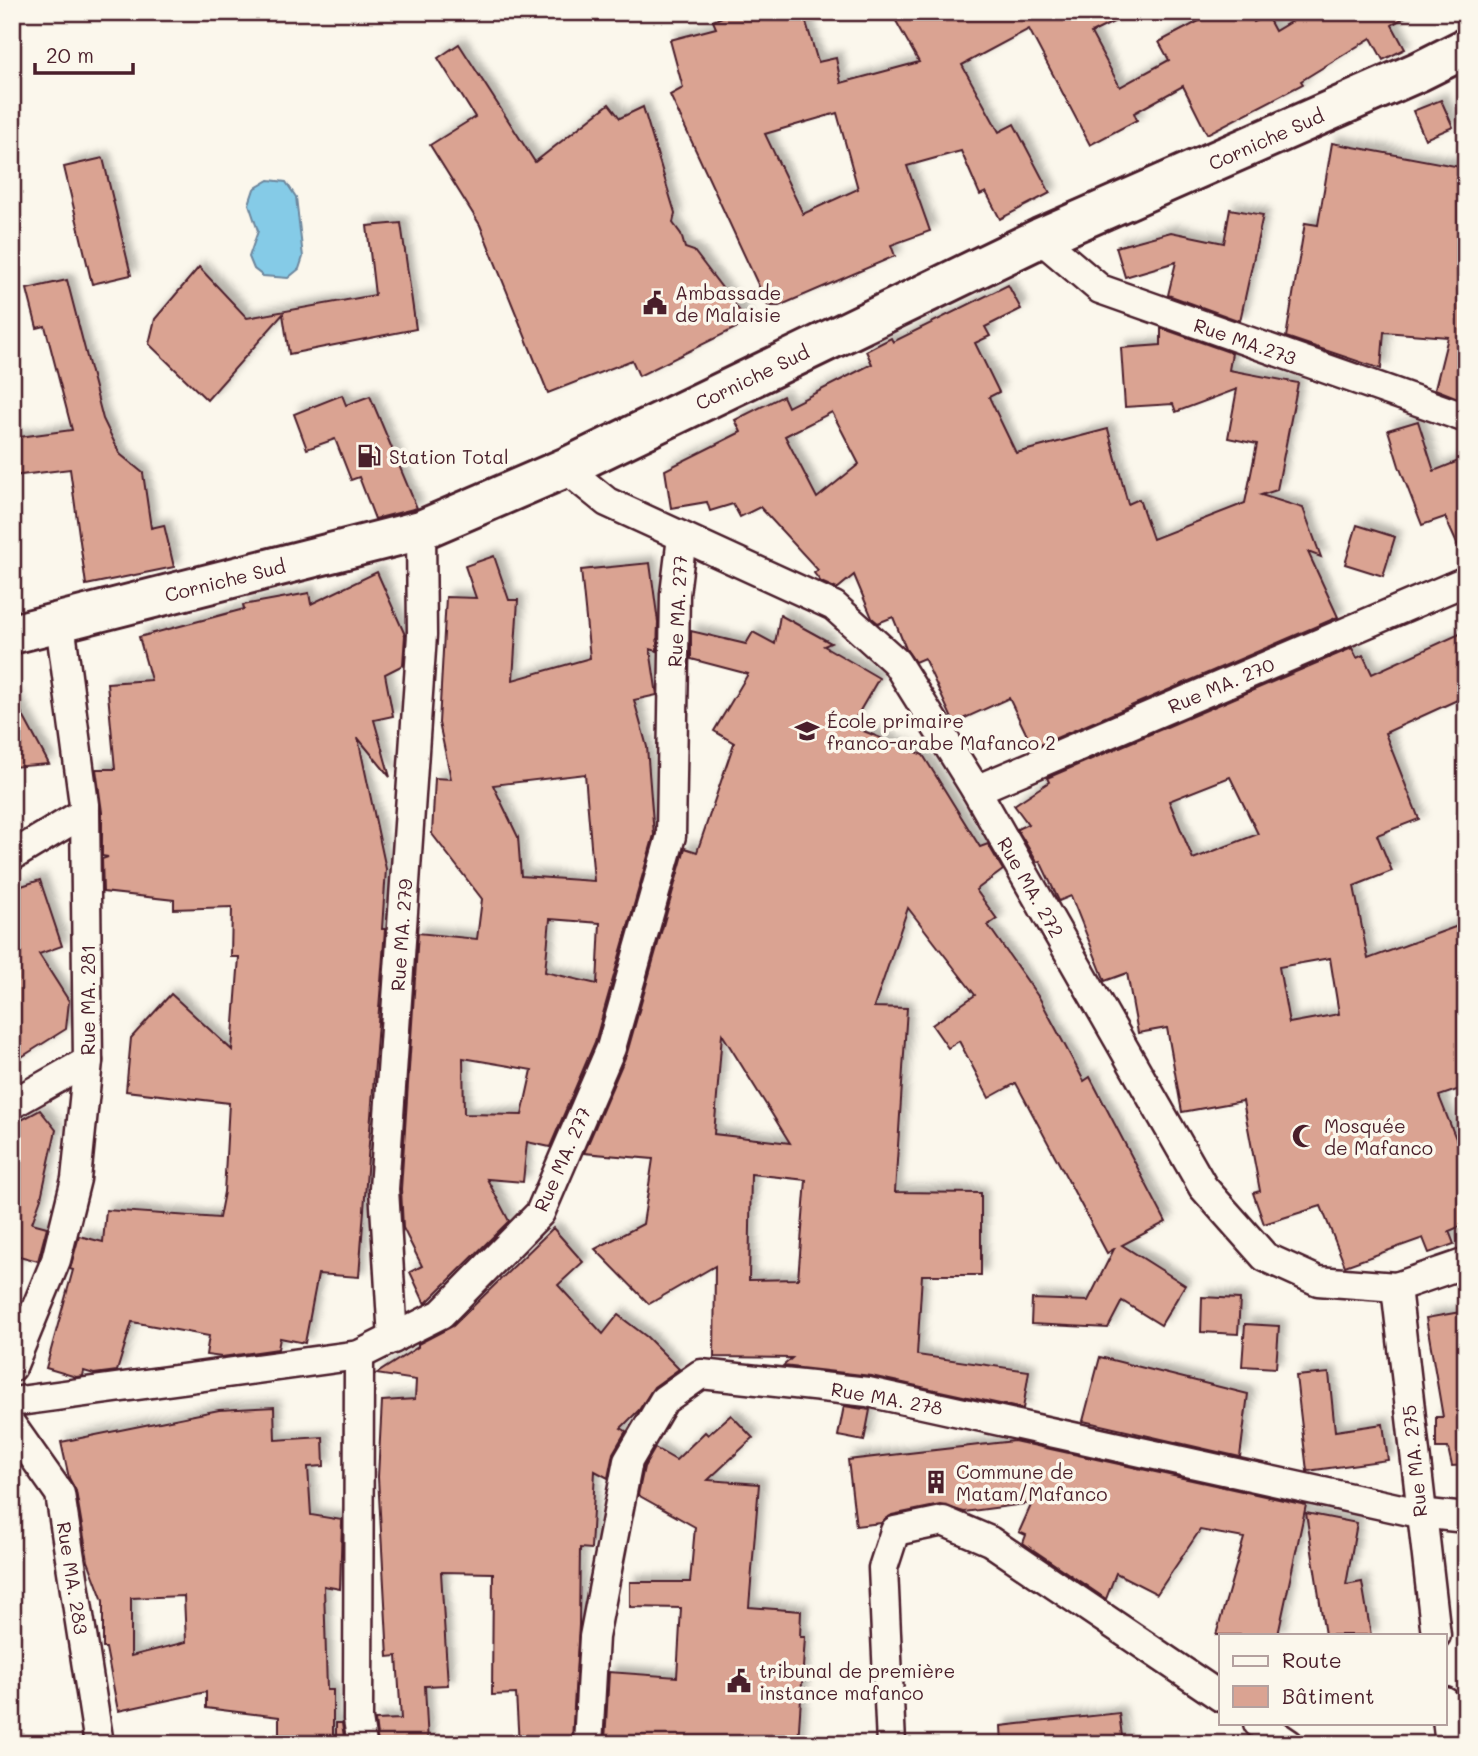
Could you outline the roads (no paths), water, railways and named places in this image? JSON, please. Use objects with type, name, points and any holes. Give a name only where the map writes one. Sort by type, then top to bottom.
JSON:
[{"type":"main road","name":"Corniche Sud","points":[[12,634],[421,530],[565,468],[1040,238],[1420,71],[1466,48]]},
{"type":"street","name":"Rue MA.273","points":[[1040,238],[1100,289],[1466,418]]},
{"type":"street","name":"Rue MA. 272","points":[[565,468],[607,502],[834,606],[896,662],[976,790],[1203,1187],[1265,1257],[1318,1281],[1395,1287],[1466,1263]]},
{"type":"street","name":"Rue MA. 279","points":[[393,1339],[384,1189],[422,635],[421,530]]},
{"type":"street","name":"Rue MA. 277","points":[[12,1402],[359,1354],[441,1314],[540,1213],[611,1048],[671,836],[675,594],[682,537]]},
{"type":"street","name":"Rue MA. 270","points":[[976,790],[1466,581]]},
{"type":"street","name":"Rue MA. 281","points":[[12,1367],[56,1260],[76,1180],[88,1060],[85,812],[60,623]]},
{"type":"street","points":[[12,856],[85,812]]},
{"type":"street","points":[[12,1104],[88,1060]]},
{"type":"street","name":"Rue MA. 275","points":[[1395,1287],[1419,1513],[1436,1634]]},
{"type":"street","points":[[359,1354],[358,1719],[362,1744]]},
{"type":"street","name":"Rue MA. 278","points":[[588,1744],[594,1637],[628,1461],[664,1400],[701,1374],[868,1392],[1419,1513],[1466,1518]]},
{"type":"street","name":"Rue MA. 283","points":[[12,1426],[60,1494],[99,1744]]},
{"type":"street","points":[[891,1744],[883,1568],[895,1531],[943,1521],[990,1541],[1219,1696]]},
{"type":"street","points":[[1446,1710],[1450,1744]]},
{"type":"street","points":[[1259,1724],[1289,1744]]},
{"type":"water","points":[[269,180],[286,182],[296,197],[303,257],[299,269],[288,278],[263,276],[254,269],[249,257],[258,231],[249,204],[254,189]]},
{"type":"place","name":"Ambassade de Malaisie","points":[[655,303]]},
{"type":"place","name":"Station Total","points":[[369,456]]},
{"type":"place","name":"École primaire franco-arabe Mafanco 2","points":[[807,731]]},
{"type":"place","name":"Mosquée de Mafanco","points":[[1304,1136]]},
{"type":"place","name":"Commune de Matam/Mafanco","points":[[936,1482]]},
{"type":"place","name":"tribunal de première instance mafanco","points":[[739,1681]]}]
